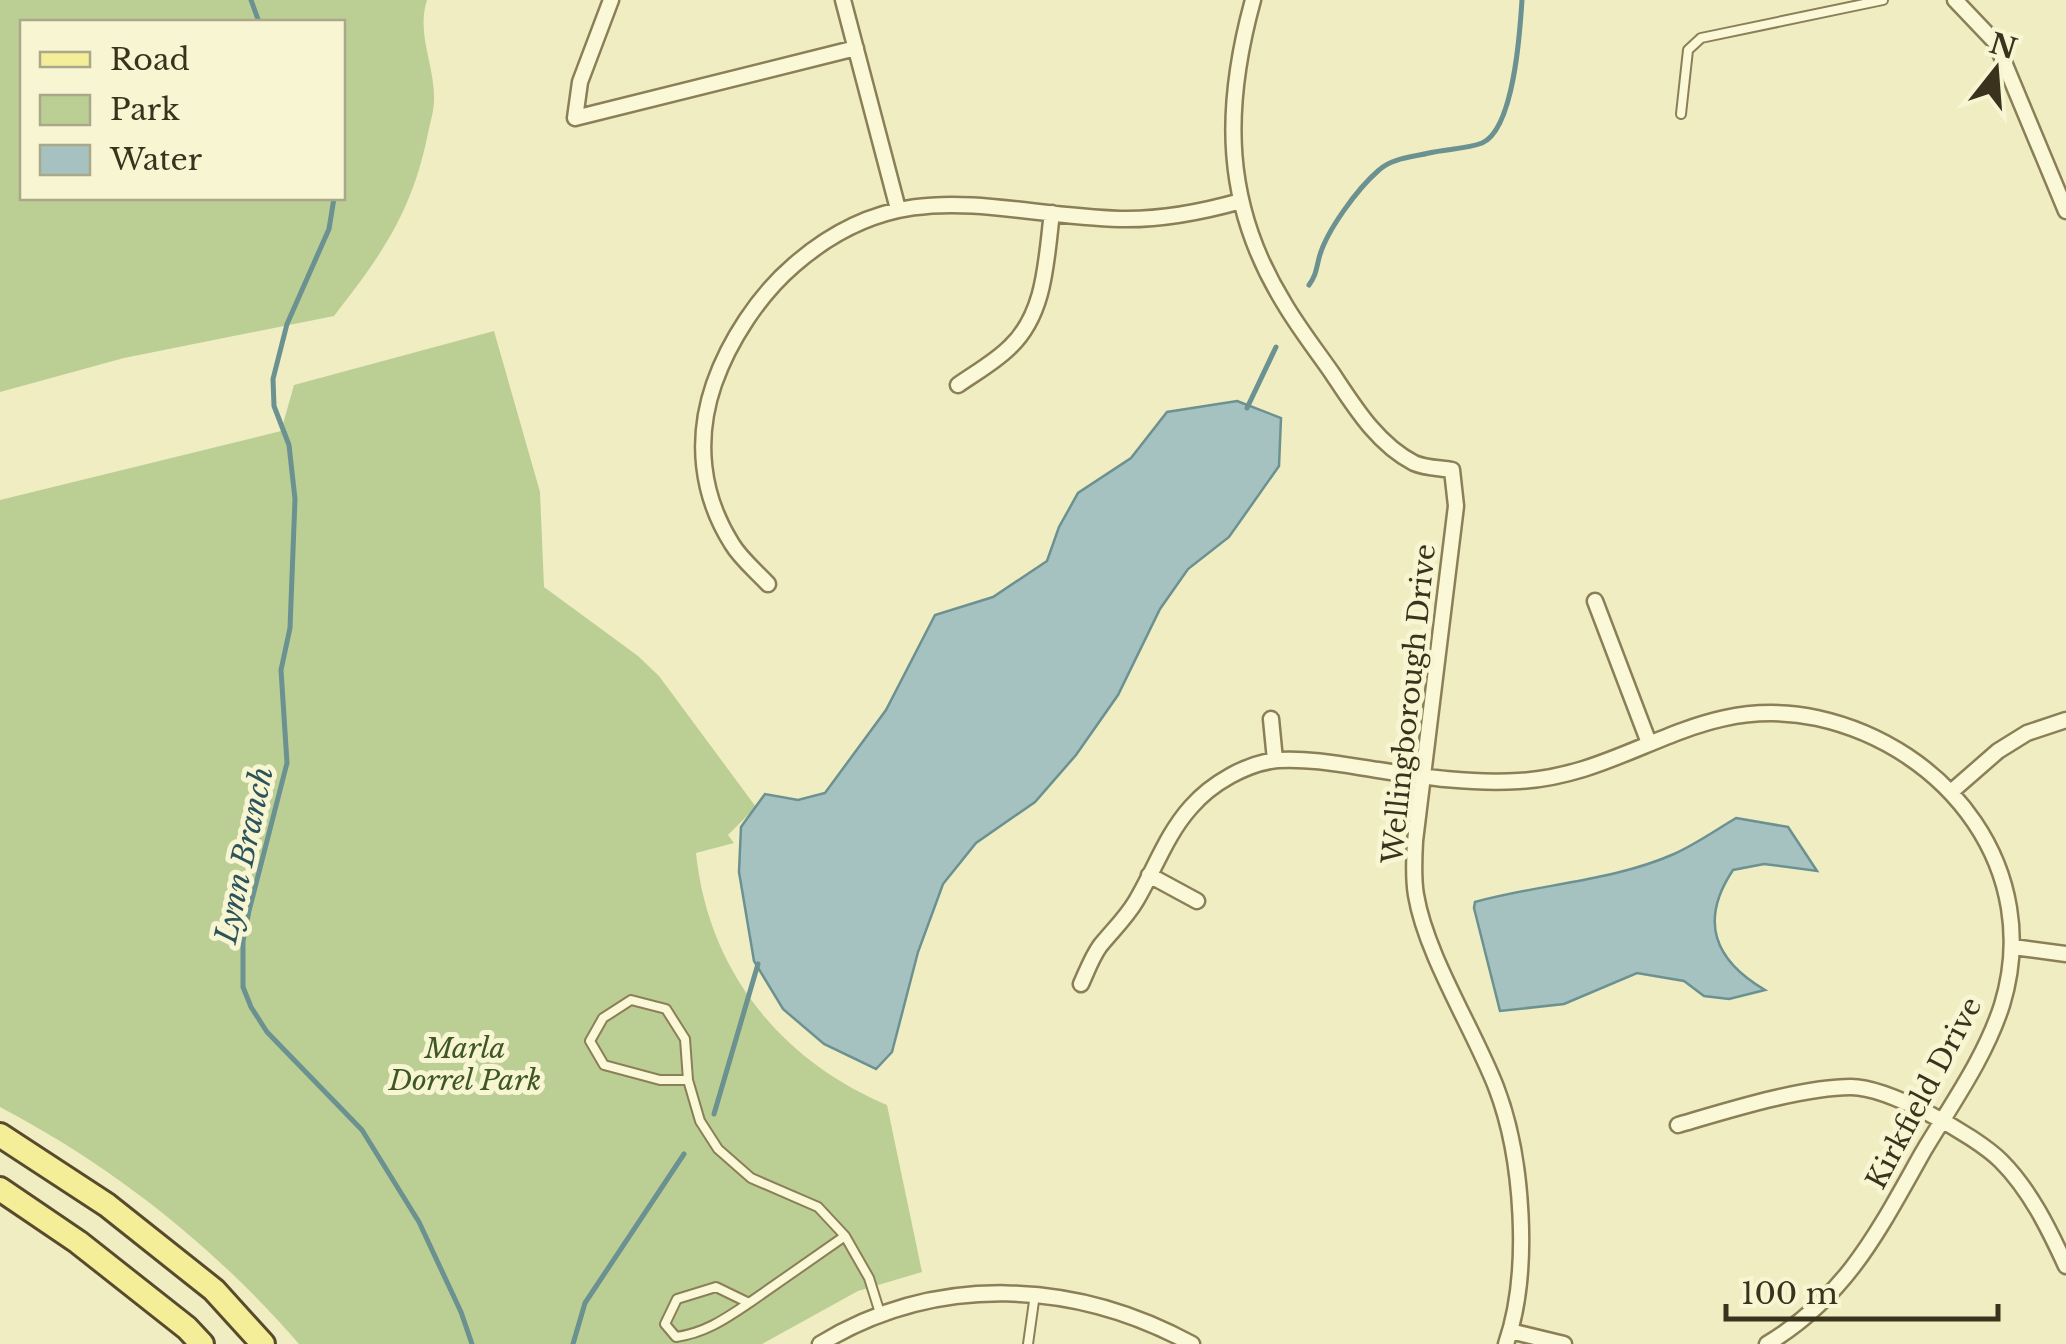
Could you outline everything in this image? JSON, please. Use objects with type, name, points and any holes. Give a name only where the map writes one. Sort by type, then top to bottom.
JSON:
[{"type":"main road","points":[[0,1135],[107,1204],[214,1290],[264,1344]]},
{"type":"main road","points":[[0,1188],[78,1242],[202,1344]]},
{"type":"street","points":[[611,0],[580,82],[576,118],[856,48]]},
{"type":"street","points":[[843,0],[898,209]]},
{"type":"street","points":[[768,584],[734,548],[714,511],[703,474],[702,441],[712,391],[737,336],[785,272],[817,244],[838,232],[898,209],[925,204],[963,202],[1052,213],[1151,218],[1241,200],[1232,142],[1234,83],[1253,0]]},
{"type":"street","points":[[1955,0],[1996,43],[2066,211]]},
{"type":"street","name":"Wellingborough Drive","points":[[1241,200],[1260,256],[1283,302],[1364,421],[1416,464],[1452,470],[1456,506],[1415,841],[1416,895],[1426,931],[1497,1088],[1514,1150],[1520,1260],[1508,1338]]},
{"type":"street","points":[[958,384],[1011,347],[1032,318],[1042,285],[1052,213]]},
{"type":"street","points":[[1595,601],[1649,743]]},
{"type":"street","name":"Kirkfield Drive","points":[[1275,760],[1499,783],[1535,780],[1571,773],[1734,714],[1762,712],[1796,714],[1853,729],[1895,749],[1951,792],[1995,853],[2009,902],[2013,948],[2008,982],[1994,1026],[1854,1268],[1820,1306],[1767,1344]]},
{"type":"street","points":[[1081,984],[1098,949],[1125,918],[1163,846],[1190,808],[1210,788],[1275,760],[1270,719]]},
{"type":"street","points":[[1951,792],[2027,733],[2066,720]]},
{"type":"street","points":[[1149,875],[1197,901]]},
{"type":"street","points":[[2013,948],[2066,954]]},
{"type":"street","points":[[1678,1124],[1735,1108],[1851,1087],[1898,1097],[2001,1160],[2044,1218],[2066,1266]]},
{"type":"street","points":[[820,1344],[880,1312],[997,1293],[1100,1304],[1154,1323],[1192,1344]]},
{"type":"street","points":[[1508,1338],[1564,1344]]},
{"type":"lane","points":[[1681,114],[1688,50],[1701,38],[1883,0]]},
{"type":"lane","points":[[688,1080],[660,1080],[604,1065],[590,1041],[603,1018],[631,1000],[666,1009],[685,1039],[688,1080],[700,1121],[735,1167],[818,1208],[845,1236],[869,1278],[880,1312]]},
{"type":"lane","points":[[749,1303],[716,1286],[677,1299],[665,1324],[676,1336],[692,1335],[715,1326],[749,1303],[845,1236]]},
{"type":"lane","points":[[1028,1344],[1034,1294]]},
{"type":"green space","points":[[0,0],[427,0],[424,25],[434,100],[420,165],[392,233],[334,316],[124,358],[0,392]]},
{"type":"green space","name":"Marla Dorrel Park","points":[[494,331],[540,492],[544,587],[659,676],[756,807],[728,835],[734,843],[696,853],[703,896],[733,972],[756,1006],[814,1063],[887,1105],[922,1272],[858,1291],[762,1344],[299,1344],[233,1274],[161,1212],[83,1156],[0,1107],[0,500],[281,431],[294,385]]},
{"type":"water","points":[[1237,401],[1281,418],[1279,466],[1229,537],[1188,569],[1160,609],[1118,695],[1076,755],[1035,802],[976,843],[943,884],[918,952],[892,1052],[876,1069],[824,1044],[783,1009],[754,961],[739,872],[741,827],[765,794],[798,800],[825,793],[886,710],[935,615],[993,597],[1047,561],[1059,527],[1078,493],[1131,458],[1167,412]]},
{"type":"water","points":[[1736,818],[1788,827],[1817,871],[1764,864],[1733,870],[1723,889],[1716,906],[1717,938],[1734,966],[1765,990],[1729,999],[1704,996],[1684,981],[1637,973],[1564,1004],[1500,1011],[1475,902],[1651,863],[1682,850]]},
{"type":"waterway","name":"Lynn Branch","points":[[251,0],[258,20]]},
{"type":"waterway","points":[[1309,285],[1336,223],[1379,170],[1403,158],[1476,145],[1493,134],[1513,78],[1522,0]]},
{"type":"waterway","name":"Lynn Branch","points":[[334,200],[329,229],[287,324],[273,379],[274,406],[289,445],[295,499],[290,628],[281,670],[287,763],[243,941],[243,987],[267,1032],[362,1130],[419,1222],[472,1344]]},
{"type":"waterway","points":[[1247,408],[1276,347]]},
{"type":"waterway","points":[[714,1114],[758,964]]},
{"type":"waterway","points":[[573,1344],[585,1303],[684,1154]]}]
